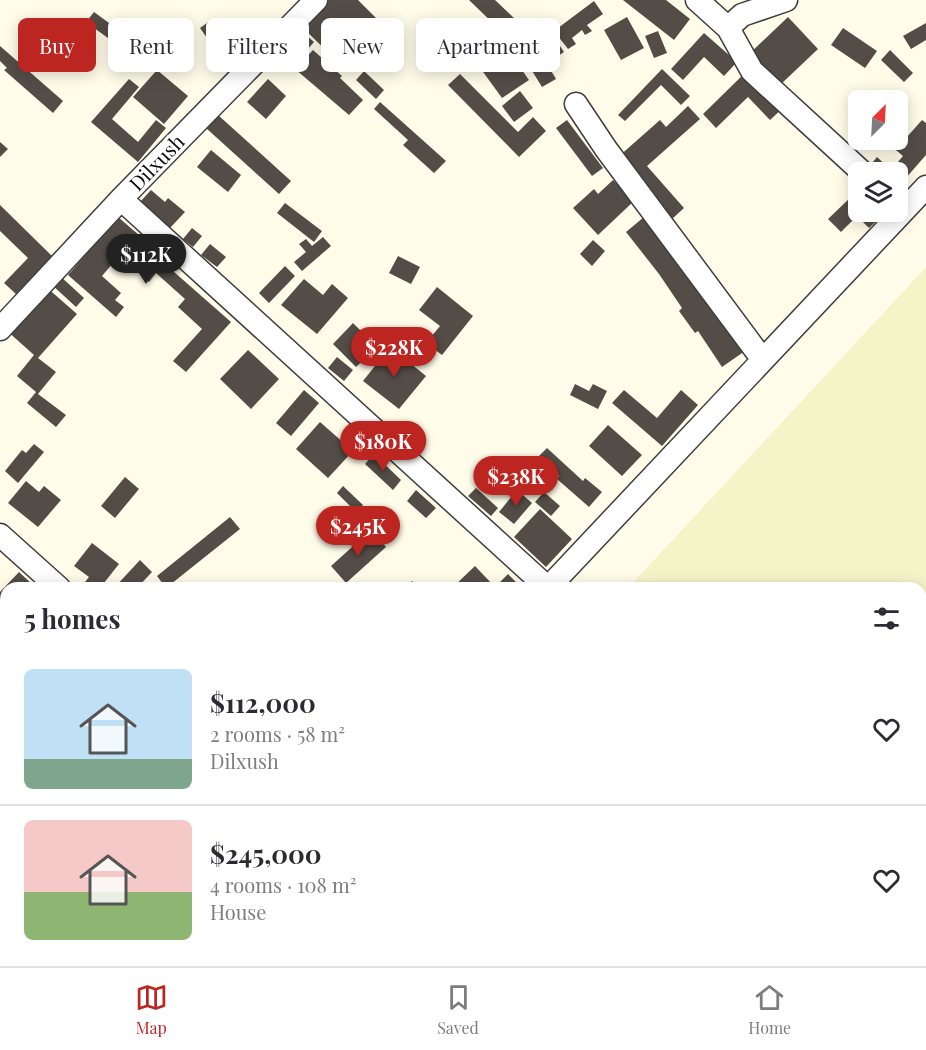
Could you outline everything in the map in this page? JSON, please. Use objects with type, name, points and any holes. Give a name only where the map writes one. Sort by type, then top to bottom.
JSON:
[{"type":"street","name":"Dilxush","points":[[0,329],[121,199],[316,0]]},
{"type":"street","points":[[697,0],[728,28],[752,71],[851,162]]},
{"type":"street","points":[[728,28],[742,15],[786,0]]},
{"type":"street","points":[[576,104],[606,149],[763,360]]},
{"type":"street","points":[[908,202],[926,187]]},
{"type":"street","points":[[121,199],[541,582]]},
{"type":"street","points":[[554,582],[763,360],[887,222]]},
{"type":"street","points":[[0,535],[52,582]]},
{"type":"green space","points":[[926,267],[926,582],[634,582]]},
{"type":"building","points":[[327,0],[358,0],[376,18],[321,18],[321,45],[309,34],[309,18]]},
{"type":"building","points":[[469,0],[495,0],[514,18],[488,18]]},
{"type":"building","points":[[623,0],[666,0],[690,19],[674,40]]},
{"type":"building","points":[[594,1],[603,14],[587,25],[592,31],[585,35],[582,30],[572,38],[576,44],[568,49],[560,39],[560,26]]},
{"type":"building","points":[[94,12],[108,22],[108,38],[96,29],[96,18],[89,18]]},
{"type":"building","points":[[627,17],[644,48],[621,60],[604,30]]},
{"type":"building","points":[[788,17],[818,49],[780,85],[750,53]]},
{"type":"building","points":[[926,23],[926,40],[911,49],[903,36]]},
{"type":"building","points":[[206,24],[206,36],[200,28]]},
{"type":"building","points":[[843,28],[877,51],[865,68],[831,45]]},
{"type":"building","points":[[658,31],[667,53],[654,58],[645,36]]},
{"type":"building","points":[[704,33],[737,62],[724,76],[704,57],[683,80],[671,69]]},
{"type":"building","points":[[309,38],[314,42],[309,48]]},
{"type":"building","points":[[0,46],[18,62],[18,72],[30,72],[63,101],[53,113],[4,70],[7,68],[0,61]]},
{"type":"building","points":[[313,50],[321,57],[321,72],[338,72],[342,76],[340,78],[363,100],[349,115],[299,72],[309,72],[309,54]]},
{"type":"building","points":[[890,50],[913,73],[904,82],[881,60]]},
{"type":"building","points":[[662,69],[690,96],[681,105],[661,85],[625,121],[618,115]]},
{"type":"building","points":[[747,71],[783,108],[770,120],[748,97],[716,128],[703,114]]},
{"type":"building","points":[[155,72],[159,72],[188,96],[164,124],[133,97]]},
{"type":"building","points":[[365,72],[384,90],[376,99],[356,80]]},
{"type":"building","points":[[483,72],[523,72],[529,80],[502,98]]},
{"type":"building","points":[[533,72],[552,72],[556,79],[542,87]]},
{"type":"building","points":[[460,74],[518,132],[533,117],[546,131],[519,157],[448,85]]},
{"type":"building","points":[[129,79],[139,87],[112,119],[138,142],[156,120],[166,128],[138,162],[91,122]]},
{"type":"building","points":[[268,79],[286,96],[266,119],[247,102]]},
{"type":"building","points":[[520,91],[533,108],[514,122],[502,106]]},
{"type":"building","points":[[380,102],[446,161],[434,173],[403,145],[408,140],[374,109]]},
{"type":"building","points":[[688,106],[700,119],[647,166],[684,208],[672,219],[617,158],[660,120],[666,127]]},
{"type":"building","points":[[218,115],[291,181],[279,194],[206,128]]},
{"type":"building","points":[[567,120],[603,168],[592,176],[556,128]]},
{"type":"building","points":[[922,120],[926,123],[926,155],[908,175],[908,162],[898,162],[903,156],[896,150],[908,150],[908,136]]},
{"type":"building","points":[[0,142],[8,149],[0,157]]},
{"type":"building","points":[[211,150],[241,175],[228,192],[197,167]]},
{"type":"building","points":[[877,157],[882,162],[873,162]]},
{"type":"building","points":[[613,180],[634,201],[598,235],[573,208],[594,189],[598,194]]},
{"type":"building","points":[[151,190],[165,202],[168,198],[185,212],[170,228],[140,202]]},
{"type":"building","points":[[848,200],[848,222],[851,222],[841,232],[828,219]]},
{"type":"building","points":[[285,203],[322,231],[314,242],[277,213]]},
{"type":"building","points":[[0,205],[52,256],[16,294],[4,283],[28,258],[0,231]]},
{"type":"building","points":[[118,217],[168,260],[165,264],[231,322],[186,372],[173,361],[202,329],[178,307],[185,299],[156,273],[149,282],[119,256],[102,276],[121,293],[115,300],[124,307],[116,317],[68,275]]},
{"type":"building","points":[[644,217],[745,351],[722,367],[698,331],[695,333],[679,311],[682,308],[626,232]]},
{"type":"building","points":[[863,222],[875,222],[869,228]]},
{"type":"building","points":[[192,228],[202,236],[193,247],[183,239]]},
{"type":"building","points":[[323,237],[331,246],[302,271],[294,262],[306,252],[299,244],[306,239],[312,246]]},
{"type":"building","points":[[593,240],[605,251],[592,266],[580,254]]},
{"type":"building","points":[[210,244],[226,257],[217,267],[201,255]]},
{"type":"building","points":[[398,256],[420,267],[411,284],[389,273]]},
{"type":"building","points":[[285,266],[295,276],[269,303],[259,293]]},
{"type":"building","points":[[59,275],[84,298],[76,307],[51,284]]},
{"type":"building","points":[[304,279],[323,295],[332,284],[348,298],[317,334],[281,305]]},
{"type":"building","points":[[45,286],[77,314],[38,358],[56,372],[38,394],[66,415],[56,427],[27,403],[36,392],[17,376],[34,355],[6,330]]},
{"type":"building","points":[[437,287],[473,316],[442,355],[426,343],[440,326],[419,310]]},
{"type":"building","points":[[353,323],[377,347],[356,367],[333,344]]},
{"type":"building","points":[[390,347],[426,376],[399,409],[363,381]]},
{"type":"building","points":[[248,350],[279,379],[251,409],[220,379]]},
{"type":"building","points":[[337,357],[353,370],[344,381],[328,368]]},
{"type":"building","points":[[575,384],[589,391],[593,384],[607,391],[598,409],[570,395]]},
{"type":"building","points":[[304,390],[319,403],[291,436],[276,423]]},
{"type":"building","points":[[624,390],[657,418],[681,390],[698,405],[662,446],[612,403]]},
{"type":"building","points":[[320,422],[353,451],[328,478],[296,449]]},
{"type":"building","points":[[608,425],[642,455],[622,476],[589,446]]},
{"type":"building","points":[[34,444],[44,452],[18,483],[5,471],[22,450],[26,453]]},
{"type":"building","points":[[547,448],[583,481],[585,478],[602,492],[589,507],[557,479],[559,476],[538,457]]},
{"type":"building","points":[[374,454],[401,480],[393,490],[365,464]]},
{"type":"building","points":[[125,477],[139,489],[115,518],[101,506]]},
{"type":"building","points":[[26,481],[39,492],[44,486],[61,500],[38,527],[8,503]]},
{"type":"building","points":[[343,486],[363,505],[356,512],[337,493]]},
{"type":"building","points":[[476,488],[498,508],[491,516],[468,496]]},
{"type":"building","points":[[416,490],[436,508],[426,518],[407,501]]},
{"type":"building","points":[[517,490],[532,503],[514,524],[499,512]]},
{"type":"building","points":[[544,492],[560,506],[551,516],[535,502]]},
{"type":"building","points":[[540,509],[572,539],[546,567],[514,537]]},
{"type":"building","points":[[230,517],[240,529],[174,582],[162,582],[157,576]]},
{"type":"building","points":[[371,530],[386,547],[347,582],[331,566]]},
{"type":"building","points":[[92,543],[119,564],[105,582],[85,582],[89,577],[74,566]]},
{"type":"building","points":[[140,560],[152,572],[143,582],[120,582]]},
{"type":"building","points":[[475,566],[490,582],[458,582]]},
{"type":"building","points":[[19,572],[30,582],[10,582]]},
{"type":"building","points":[[508,574],[516,582],[500,582]]}]
